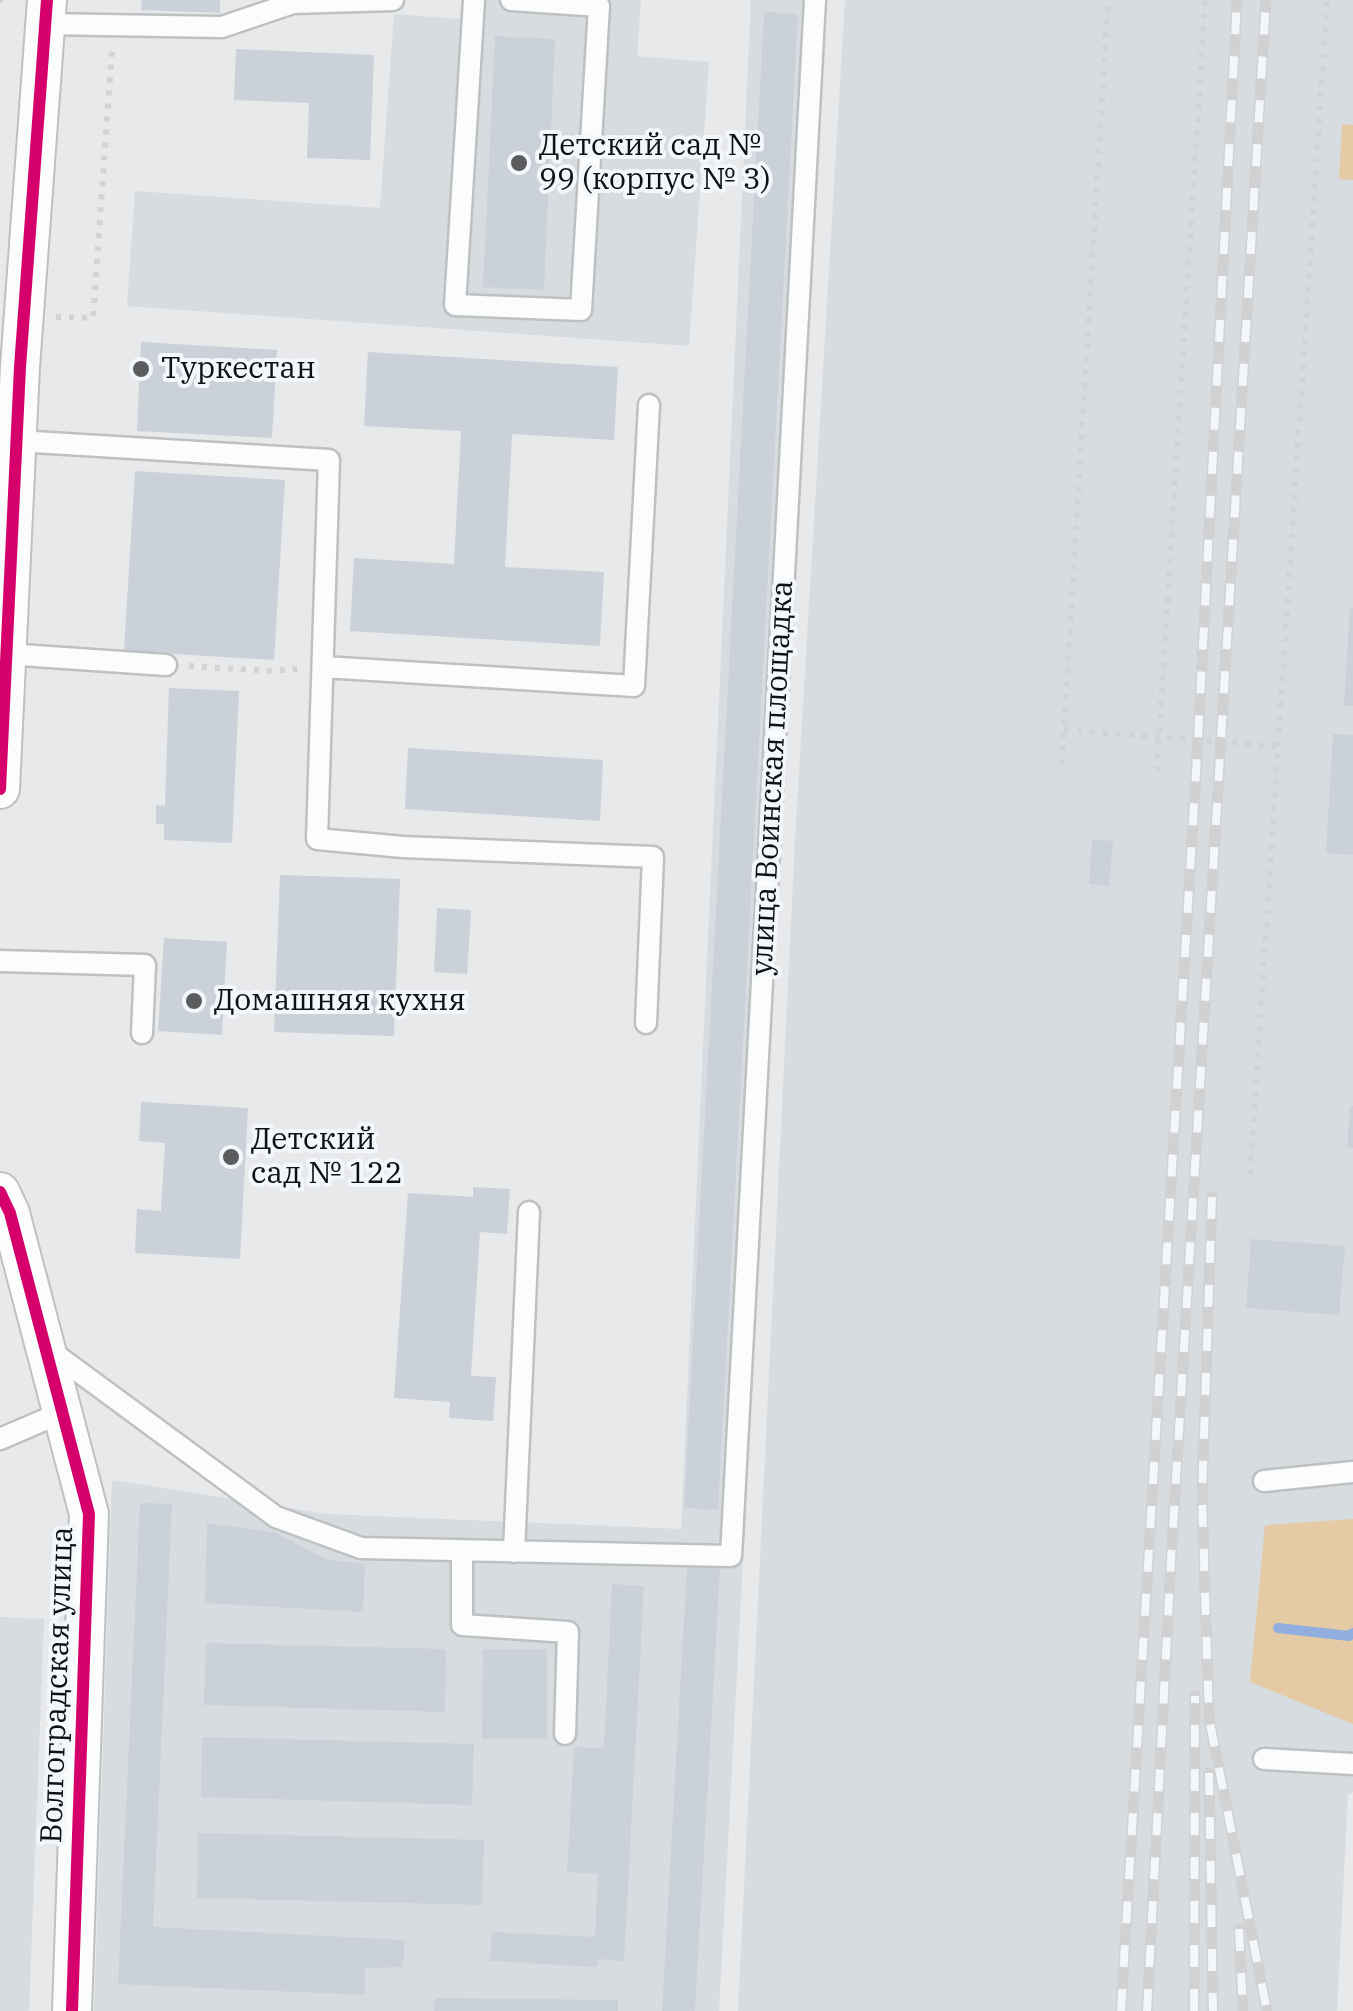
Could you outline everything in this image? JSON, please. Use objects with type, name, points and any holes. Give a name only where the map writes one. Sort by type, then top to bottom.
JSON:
[{"type":"street","points":[[0,789],[4,632],[17,441],[10,367],[24,316],[46,12]]},
{"type":"street","name":"Волгоградская улица","points":[[0,1192],[10,1213],[89,1514],[72,2011]]},
{"type":"lane","points":[[46,12],[113,26],[222,28],[292,3],[393,0]]},
{"type":"lane","points":[[474,0],[455,306],[580,310],[599,6],[511,0]]},
{"type":"lane","name":"улица Воинская площадка","points":[[514,1552],[731,1556],[815,0]]},
{"type":"lane","points":[[323,667],[634,686],[649,405]]},
{"type":"lane","points":[[17,441],[329,460],[317,839],[403,847],[653,857],[646,1022]]},
{"type":"lane","points":[[4,632],[166,665]]},
{"type":"lane","points":[[0,961],[145,965],[142,1033]]},
{"type":"lane","points":[[46,1348],[276,1517],[361,1548],[514,1552],[530,1212]]},
{"type":"lane","points":[[0,1440],[63,1412]]},
{"type":"lane","points":[[1264,1481],[1353,1472]]},
{"type":"lane","points":[[462,1550],[462,1625],[568,1632],[565,1734]]},
{"type":"lane","points":[[1264,1759],[1353,1764]]},
{"type":"path","points":[[1062,764],[1108,0]]},
{"type":"path","points":[[1157,771],[1206,0]]},
{"type":"path","points":[[1250,1174],[1327,0]]},
{"type":"path","points":[[24,316],[93,318],[113,26]]},
{"type":"path","points":[[166,665],[272,671],[323,667]]},
{"type":"path","points":[[1064,730],[1278,746]]},
{"type":"shaded area","points":[[462,0],[641,0],[637,56],[709,62],[689,346],[127,306],[135,191],[380,208],[394,14],[460,19]]},
{"type":"shaded area","points":[[751,0],[826,0],[719,2011],[94,2011],[112,1480],[327,1514],[681,1529]]},
{"type":"shaded area","points":[[845,0],[1353,0],[1353,1792],[1348,1795],[1337,2011],[738,2011],[795,840]]},
{"type":"shaded area","points":[[1342,124],[1353,125],[1353,180],[1339,179]]},
{"type":"shaded area","points":[[1353,1519],[1353,1724],[1250,1682],[1265,1525]]},
{"type":"shaded area","points":[[0,1617],[44,1619],[29,2011],[0,2011]]},
{"type":"building","points":[[142,0],[220,0],[220,13],[141,10]]},
{"type":"building","points":[[764,12],[798,14],[718,1510],[684,1508]]},
{"type":"building","name":"Детский сад № 99 (корпус № 3)","points":[[495,36],[555,39],[544,290],[483,287]]},
{"type":"building","points":[[236,49],[374,55],[370,160],[307,158],[309,103],[234,100]]},
{"type":"building","points":[[141,342],[277,350],[272,438],[137,431]]},
{"type":"building","points":[[368,352],[618,367],[614,440],[512,434],[505,567],[604,572],[600,646],[350,631],[354,558],[454,564],[461,431],[364,426]]},
{"type":"building","points":[[135,471],[285,480],[274,660],[124,651]]},
{"type":"building","points":[[1350,607],[1353,706],[1344,706]]},
{"type":"building","points":[[169,688],[239,691],[232,843],[164,840],[164,824],[156,824],[156,805],[165,806]]},
{"type":"building","points":[[1333,734],[1353,735],[1353,855],[1326,853]]},
{"type":"building","points":[[408,748],[603,760],[600,821],[405,809]]},
{"type":"building","points":[[1092,839],[1113,841],[1109,886],[1089,884]]},
{"type":"building","points":[[280,875],[400,879],[394,1036],[274,1032]]},
{"type":"building","points":[[437,908],[471,910],[467,974],[434,972]]},
{"type":"building","points":[[164,938],[227,942],[222,1035],[158,1031]]},
{"type":"building","points":[[141,1102],[248,1108],[240,1259],[135,1253],[137,1209],[161,1211],[165,1143],[139,1141]]},
{"type":"building","points":[[1350,1106],[1353,1148],[1347,1148]]},
{"type":"building","points":[[473,1187],[510,1189],[507,1234],[480,1232],[471,1376],[496,1377],[493,1421],[449,1418],[450,1402],[394,1398],[408,1193],[473,1197]]},
{"type":"building","points":[[1251,1239],[1345,1246],[1339,1315],[1246,1308]]},
{"type":"building","points":[[140,1503],[172,1504],[153,1927],[405,1940],[403,1967],[365,1968],[365,1995],[118,1984]]},
{"type":"building","points":[[207,1523],[274,1532],[325,1559],[365,1564],[363,1612],[205,1603]]},
{"type":"building","points":[[687,1567],[720,1569],[695,2011],[662,2011]]},
{"type":"building","points":[[612,1584],[644,1586],[624,1961],[598,1959],[597,1967],[490,1961],[492,1932],[595,1937],[598,1874],[567,1872],[574,1747],[604,1748]]},
{"type":"building","points":[[206,1643],[446,1649],[445,1712],[204,1705]]},
{"type":"building","points":[[483,1649],[547,1649],[547,1739],[482,1739]]},
{"type":"building","points":[[202,1737],[474,1744],[472,1805],[201,1797]]},
{"type":"building","points":[[198,1833],[484,1840],[482,1905],[197,1898]]},
{"type":"building","points":[[435,1998],[618,2000],[618,2011],[434,2011]]},
{"type":"waterway","points":[[1278,1628],[1349,1636],[1353,1633]]},
{"type":"railway","points":[[1121,2011],[1198,739],[1237,0]]},
{"type":"railway","points":[[1147,2011],[1266,0]]},
{"type":"railway","points":[[1212,1197],[1202,1496],[1209,1718],[1267,2011]]},
{"type":"railway","points":[[1194,2011],[1195,1696]]},
{"type":"railway","points":[[1209,1773],[1213,2011]]},
{"type":"railway","points":[[1239,1929],[1243,2011]]},
{"type":"cycle path","points":[[0,789],[20,367],[47,0]]},
{"type":"cycle path","points":[[0,1192],[10,1213],[89,1514],[72,2011]]},
{"type":"place","name":"Детский сад № 99 (корпус № 3)","points":[[519,163]]},
{"type":"place","name":"Туркестан","points":[[141,369]]},
{"type":"place","name":"Домашняя кухня","points":[[194,1001]]},
{"type":"place","name":"Детский сад № 122","points":[[231,1157]]}]
